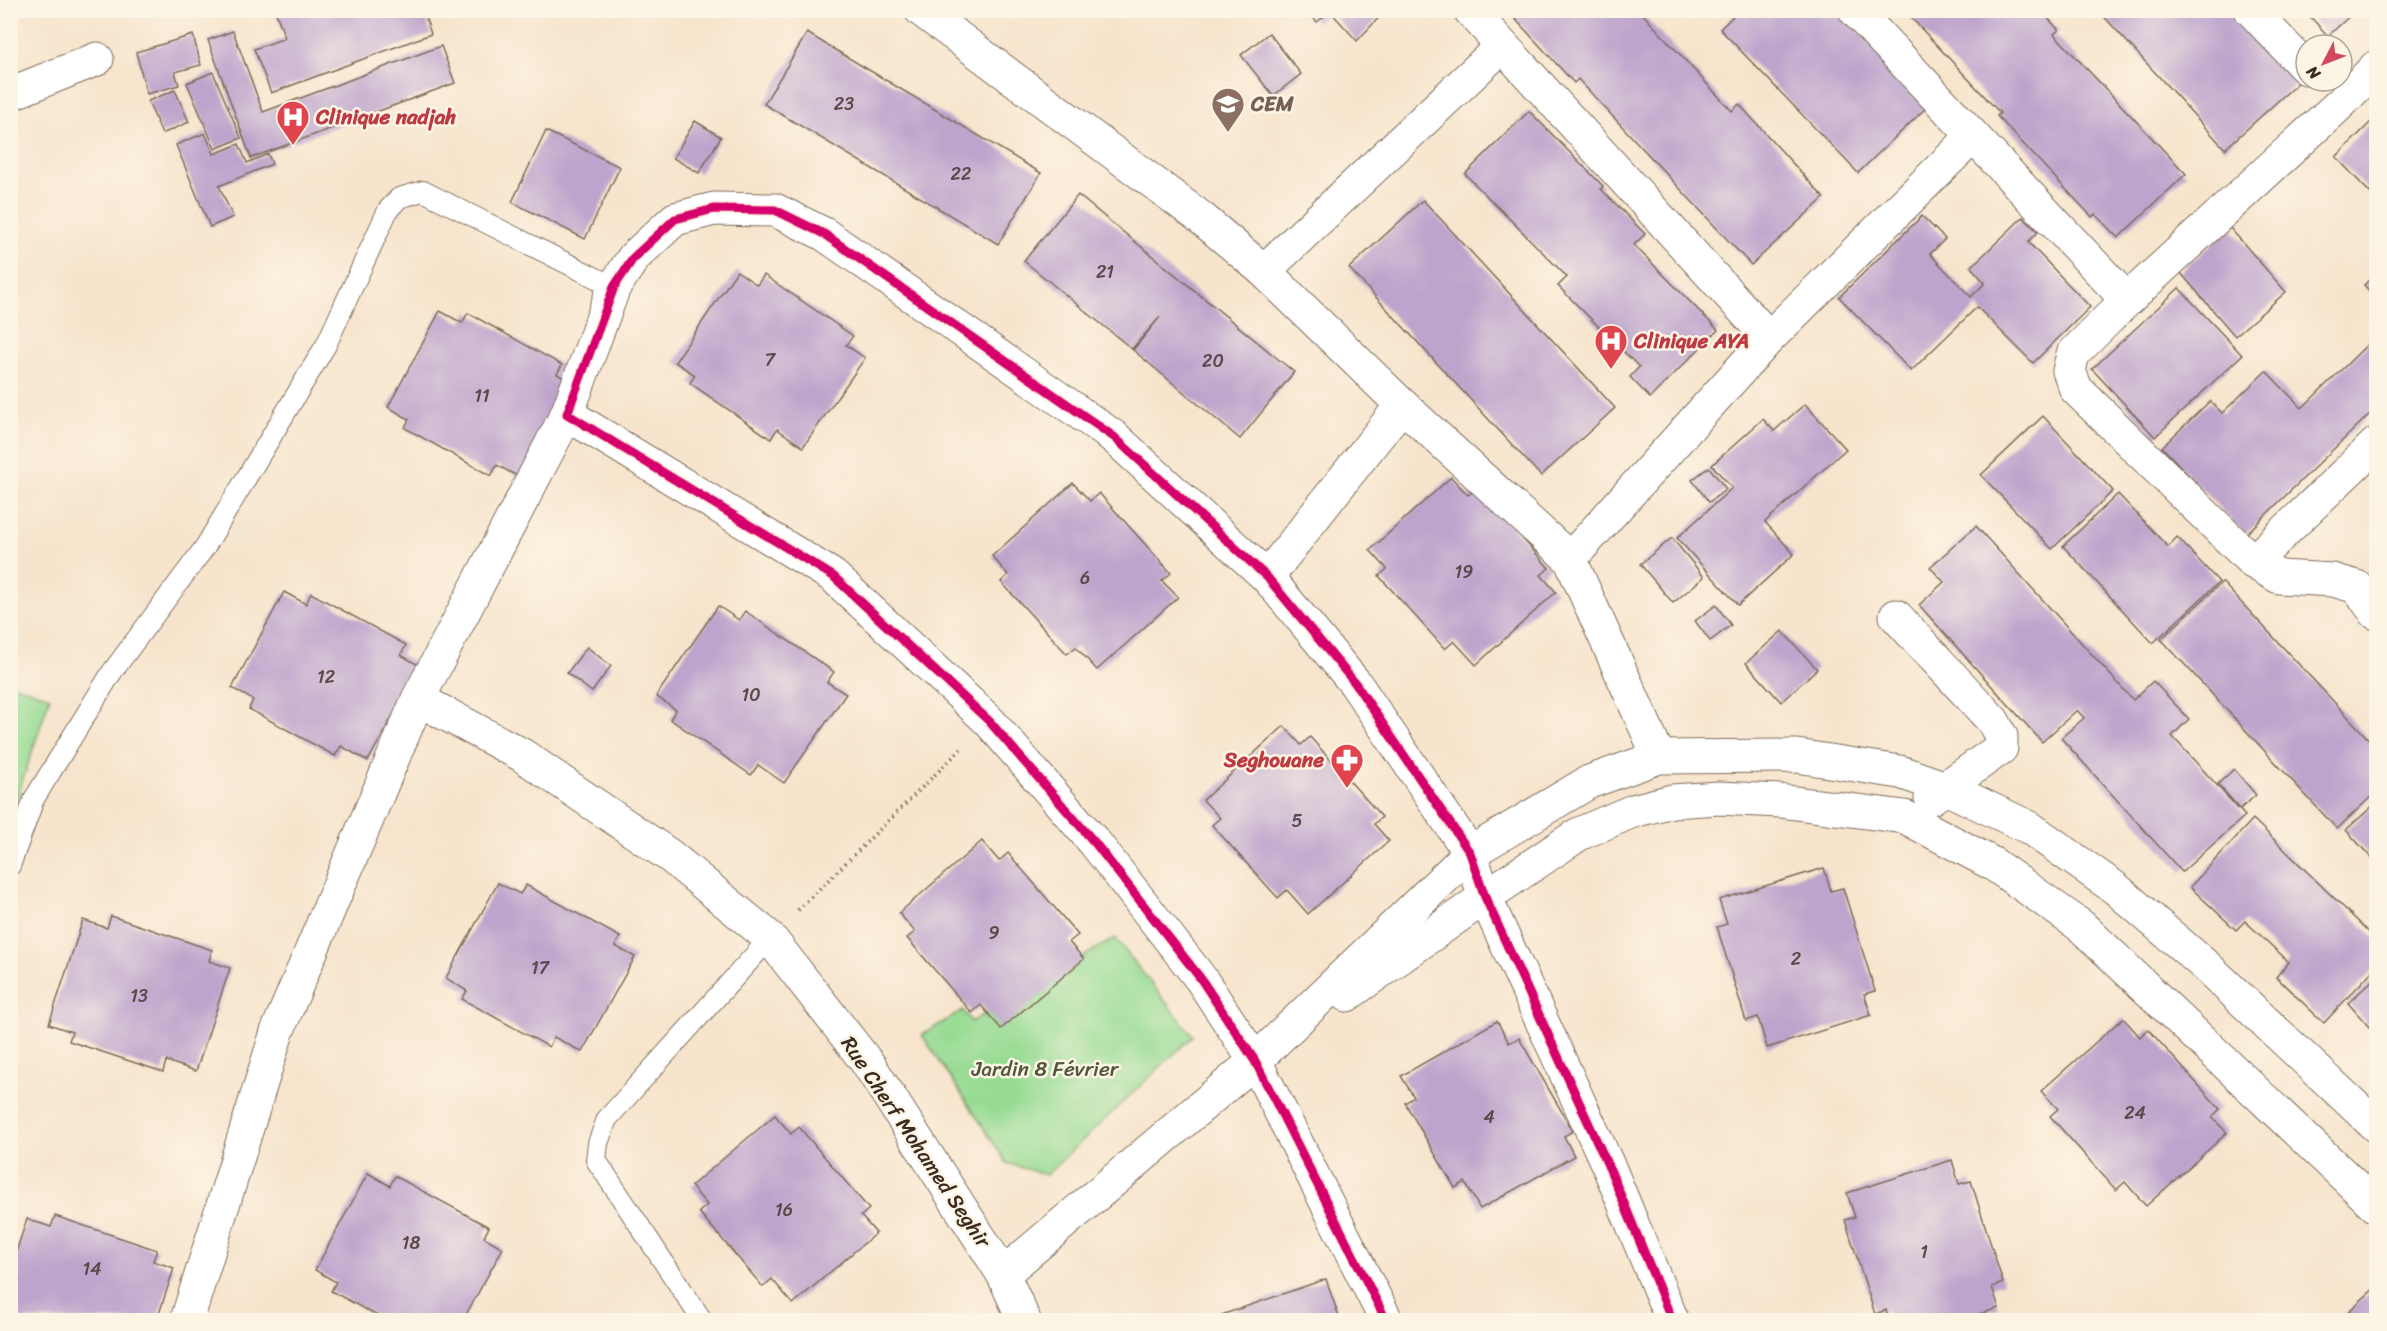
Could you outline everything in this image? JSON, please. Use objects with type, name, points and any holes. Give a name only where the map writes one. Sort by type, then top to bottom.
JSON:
[{"type":"street","points":[[921,10],[1200,218],[1264,272],[1402,405],[1570,559],[1659,757]]},
{"type":"street","points":[[1470,10],[1769,338]]},
{"type":"street","points":[[1855,10],[2127,300]]},
{"type":"street","points":[[2251,10],[2294,55]]},
{"type":"street","points":[[1264,272],[1502,46]]},
{"type":"street","points":[[10,94],[97,59]]},
{"type":"street","points":[[2376,67],[2340,104],[2127,300],[2073,354],[2069,371],[2076,389],[2253,562],[2279,577],[2333,580],[2357,587],[2376,613]]},
{"type":"street","points":[[2329,93],[2340,104]]},
{"type":"street","points":[[1570,559],[1769,338],[1972,137]]},
{"type":"street","points":[[186,1320],[277,1032],[418,699],[567,414],[614,287],[634,257],[675,219],[714,208],[775,210],[824,234],[1114,438],[1267,577],[1355,683],[1470,853],[1485,897],[1611,1172],[1672,1320]]},
{"type":"street","points":[[1267,577],[1402,405]]},
{"type":"street","points":[[567,414],[833,576],[989,721],[1095,843],[1201,979],[1256,1060],[1386,1320]]},
{"type":"street","points":[[2253,562],[2376,444]]},
{"type":"street","points":[[1896,616],[1993,721],[2001,736],[2001,748],[1905,817]]},
{"type":"street","name":"Rue Cherf Mohamed Seghir","points":[[418,699],[522,755],[571,788],[670,856],[770,938],[869,1065],[1003,1274],[1024,1320]]},
{"type":"street","points":[[1003,1274],[1256,1060],[1470,853],[1589,782],[1659,757],[1797,756],[1900,772],[1946,788],[2031,828],[2115,888],[2207,967],[2376,1126]]},
{"type":"street","points":[[1256,1060],[1485,897],[1580,834],[1633,811],[1672,801],[1719,798],[1780,801],[1905,817],[1993,864],[2081,926],[2376,1206]]},
{"type":"lane","points":[[10,866],[33,799],[112,672],[205,548],[326,345],[388,210],[399,198],[423,191],[614,287]]},
{"type":"lane","points":[[702,1320],[596,1160],[598,1143],[607,1119],[770,938]]},
{"type":"path","points":[[770,938],[989,721]]},
{"type":"green space","points":[[10,684],[50,697],[11,816]]},
{"type":"green space","name":"Jardin 8 Février","points":[[1115,938],[1193,1036],[1046,1175],[1007,1163],[922,1035],[963,1010],[971,1022]]},
{"type":"building","points":[[275,10],[423,10],[431,34],[271,93],[254,49],[285,38]]},
{"type":"building","points":[[1306,10],[1386,10],[1357,41],[1330,11],[1317,22]]},
{"type":"building","points":[[1507,10],[1639,10],[1732,111],[1739,104],[1824,198],[1751,265],[1578,79],[1574,83]]},
{"type":"building","points":[[1739,10],[1839,10],[1929,105],[1858,173],[1720,29]]},
{"type":"building","points":[[1904,10],[2040,10],[2059,30],[2054,34],[2186,174],[2118,238],[2095,214],[2092,217],[1997,116],[2000,113]]},
{"type":"building","points":[[2098,10],[2237,10],[2294,74],[2294,86],[2225,149]]},
{"type":"building","points":[[2304,10],[2356,10],[2331,33],[2325,33]]},
{"type":"building","points":[[233,31],[263,112],[441,46],[455,83],[251,158],[208,40]]},
{"type":"building","points":[[807,33],[1041,173],[998,244],[764,104]]},
{"type":"building","points":[[1269,33],[1301,74],[1273,96],[1241,55]]},
{"type":"building","points":[[193,35],[201,65],[175,72],[179,85],[147,94],[136,52]]},
{"type":"building","points":[[213,72],[241,138],[215,149],[187,83]]},
{"type":"building","points":[[175,90],[189,122],[162,134],[148,101]]},
{"type":"building","points":[[1529,111],[1603,186],[1601,189],[1645,234],[1634,245],[1718,330],[1650,398],[1630,377],[1639,367],[1558,286],[1567,277],[1465,174]]},
{"type":"building","points":[[2376,117],[2376,199],[2336,157]]},
{"type":"building","points":[[695,121],[721,137],[699,173],[673,158]]},
{"type":"building","points":[[546,131],[620,167],[585,239],[512,202]]},
{"type":"building","points":[[205,133],[214,154],[239,144],[247,163],[268,154],[272,164],[219,186],[233,217],[210,227],[176,145]]},
{"type":"building","points":[[1078,195],[1294,372],[1240,439],[1133,350],[1160,317],[1132,349],[1024,261]]},
{"type":"building","points":[[1423,200],[1615,408],[1541,476],[1349,268]]},
{"type":"building","points":[[1922,216],[1945,239],[1930,254],[1971,297],[1985,283],[1971,267],[2023,217],[2038,232],[2028,242],[2090,307],[2033,363],[1977,307],[1911,371],[1839,297]]},
{"type":"building","points":[[2230,228],[2286,292],[2235,336],[2180,272]]},
{"type":"building","points":[[737,271],[757,285],[764,275],[853,336],[846,345],[865,358],[803,447],[777,429],[771,439],[690,383],[695,375],[675,362]]},
{"type":"building","points":[[2376,273],[2376,298],[2364,285]]},
{"type":"building","points":[[2179,288],[2242,355],[2155,437],[2092,369]]},
{"type":"building","points":[[440,311],[462,323],[468,313],[562,365],[557,374],[576,385],[524,480],[497,465],[491,476],[405,428],[409,419],[388,407]]},
{"type":"building","points":[[2376,336],[2376,408],[2245,535],[2162,447],[2210,401],[2222,413],[2266,371],[2302,408]]},
{"type":"building","points":[[1805,404],[1846,449],[1765,522],[1794,554],[1738,605],[1677,538],[1732,488],[1712,465],[1763,419],[1774,431]]},
{"type":"building","points":[[2043,416],[2113,491],[2052,549],[1981,475]]},
{"type":"building","points":[[1709,467],[1726,489],[1709,502],[1692,480]]},
{"type":"building","points":[[1451,477],[1468,495],[1477,488],[1549,568],[1541,575],[1556,592],[1476,665],[1454,641],[1445,649],[1379,576],[1387,569],[1370,550]]},
{"type":"building","points":[[1073,483],[1090,501],[1099,493],[1171,573],[1162,581],[1178,597],[1097,670],[1076,647],[1067,654],[1001,582],[1008,575],[992,556]]},
{"type":"building","points":[[2118,494],[2168,547],[2177,537],[2219,582],[2153,643],[2063,546]]},
{"type":"building","points":[[1976,526],[2133,700],[2153,681],[2189,719],[2172,736],[2245,816],[2182,872],[2061,738],[2084,718],[2077,710],[2042,742],[1919,605],[1944,582],[1930,567]]},
{"type":"building","points":[[1672,538],[1704,577],[1673,603],[1640,564]]},
{"type":"building","points":[[2222,582],[2376,747],[2376,792],[2337,829],[2161,639]]},
{"type":"building","points":[[284,592],[306,604],[311,593],[406,645],[401,655],[420,666],[368,761],[341,746],[335,756],[249,709],[253,700],[232,688]]},
{"type":"building","points":[[1716,605],[1731,625],[1710,641],[1695,621]]},
{"type":"building","points":[[718,606],[739,620],[745,611],[834,672],[827,682],[846,694],[784,783],[758,765],[751,775],[670,719],[676,710],[656,696]]},
{"type":"building","points":[[1782,631],[1817,669],[1781,702],[1746,663]]},
{"type":"building","points":[[587,647],[611,666],[592,692],[567,673]]},
{"type":"building","points":[[1284,726],[1301,745],[1310,737],[1382,817],[1374,824],[1389,841],[1308,914],[1287,890],[1278,898],[1212,825],[1220,818],[1203,800]]},
{"type":"building","points":[[2234,769],[2256,795],[2240,809],[2218,784]]},
{"type":"building","points":[[2376,803],[2376,863],[2346,830]]},
{"type":"building","points":[[2253,819],[2376,939],[2376,967],[2324,1023],[2276,977],[2289,962],[2245,921],[2236,930],[2190,887]]},
{"type":"building","points":[[982,841],[999,861],[1008,853],[1078,935],[1069,942],[1084,959],[1001,1029],[981,1005],[972,1013],[907,938],[915,932],[899,913]]},
{"type":"building","points":[[1824,868],[1831,891],[1843,888],[1875,991],[1864,994],[1871,1015],[1767,1048],[1758,1017],[1746,1021],[1717,927],[1727,924],[1719,900]]},
{"type":"building","points":[[498,883],[520,894],[526,885],[620,937],[615,946],[635,957],[582,1052],[554,1037],[549,1047],[462,999],[467,991],[446,978]]},
{"type":"building","points":[[111,916],[212,950],[209,961],[230,968],[196,1071],[166,1061],[163,1072],[69,1041],[72,1032],[49,1024],[83,920],[107,928]]},
{"type":"building","points":[[2376,977],[2376,1035],[2348,1003]]},
{"type":"building","points":[[2123,1018],[2140,1037],[2148,1029],[2220,1109],[2212,1117],[2227,1133],[2146,1206],[2125,1182],[2116,1190],[2050,1116],[2058,1109],[2041,1091]]},
{"type":"building","points":[[1497,1021],[1509,1043],[1519,1038],[1573,1131],[1564,1136],[1574,1156],[1480,1209],[1465,1182],[1455,1188],[1405,1103],[1414,1097],[1401,1076]]},
{"type":"building","points":[[775,1115],[791,1134],[799,1127],[869,1209],[861,1216],[876,1233],[793,1304],[772,1279],[763,1287],[699,1212],[707,1205],[691,1186]]},
{"type":"building","points":[[1952,1160],[1959,1184],[1971,1181],[2003,1283],[1992,1287],[1999,1308],[1959,1320],[1889,1320],[1886,1310],[1875,1314],[1845,1220],[1855,1217],[1847,1193]]},
{"type":"building","points":[[368,1173],[390,1186],[395,1176],[489,1227],[484,1237],[503,1248],[463,1320],[385,1320],[331,1291],[336,1282],[315,1270]]},
{"type":"building","points":[[55,1216],[157,1250],[153,1261],[174,1268],[157,1320],[10,1320],[10,1270],[27,1219],[51,1227]]},
{"type":"building","points":[[1326,1279],[1340,1320],[1207,1320]]},
{"type":"building","points":[[2376,1287],[2376,1320],[2339,1320]]},
{"type":"cycle path","points":[[1386,1320],[1255,1061],[1201,979],[1095,843],[989,721],[833,576],[567,414],[614,287],[634,257],[675,219],[714,209],[775,210],[824,234],[1114,437],[1267,577],[1355,683],[1470,853],[1485,897],[1611,1172],[1672,1320]]},
{"type":"place","name":"CEM","points":[[1228,133]]},
{"type":"place","name":"Clinique nadjah","points":[[293,146]]},
{"type":"place","name":"Clinique AYA","points":[[1611,370]]},
{"type":"place","name":"Seghouane","points":[[1347,789]]}]
